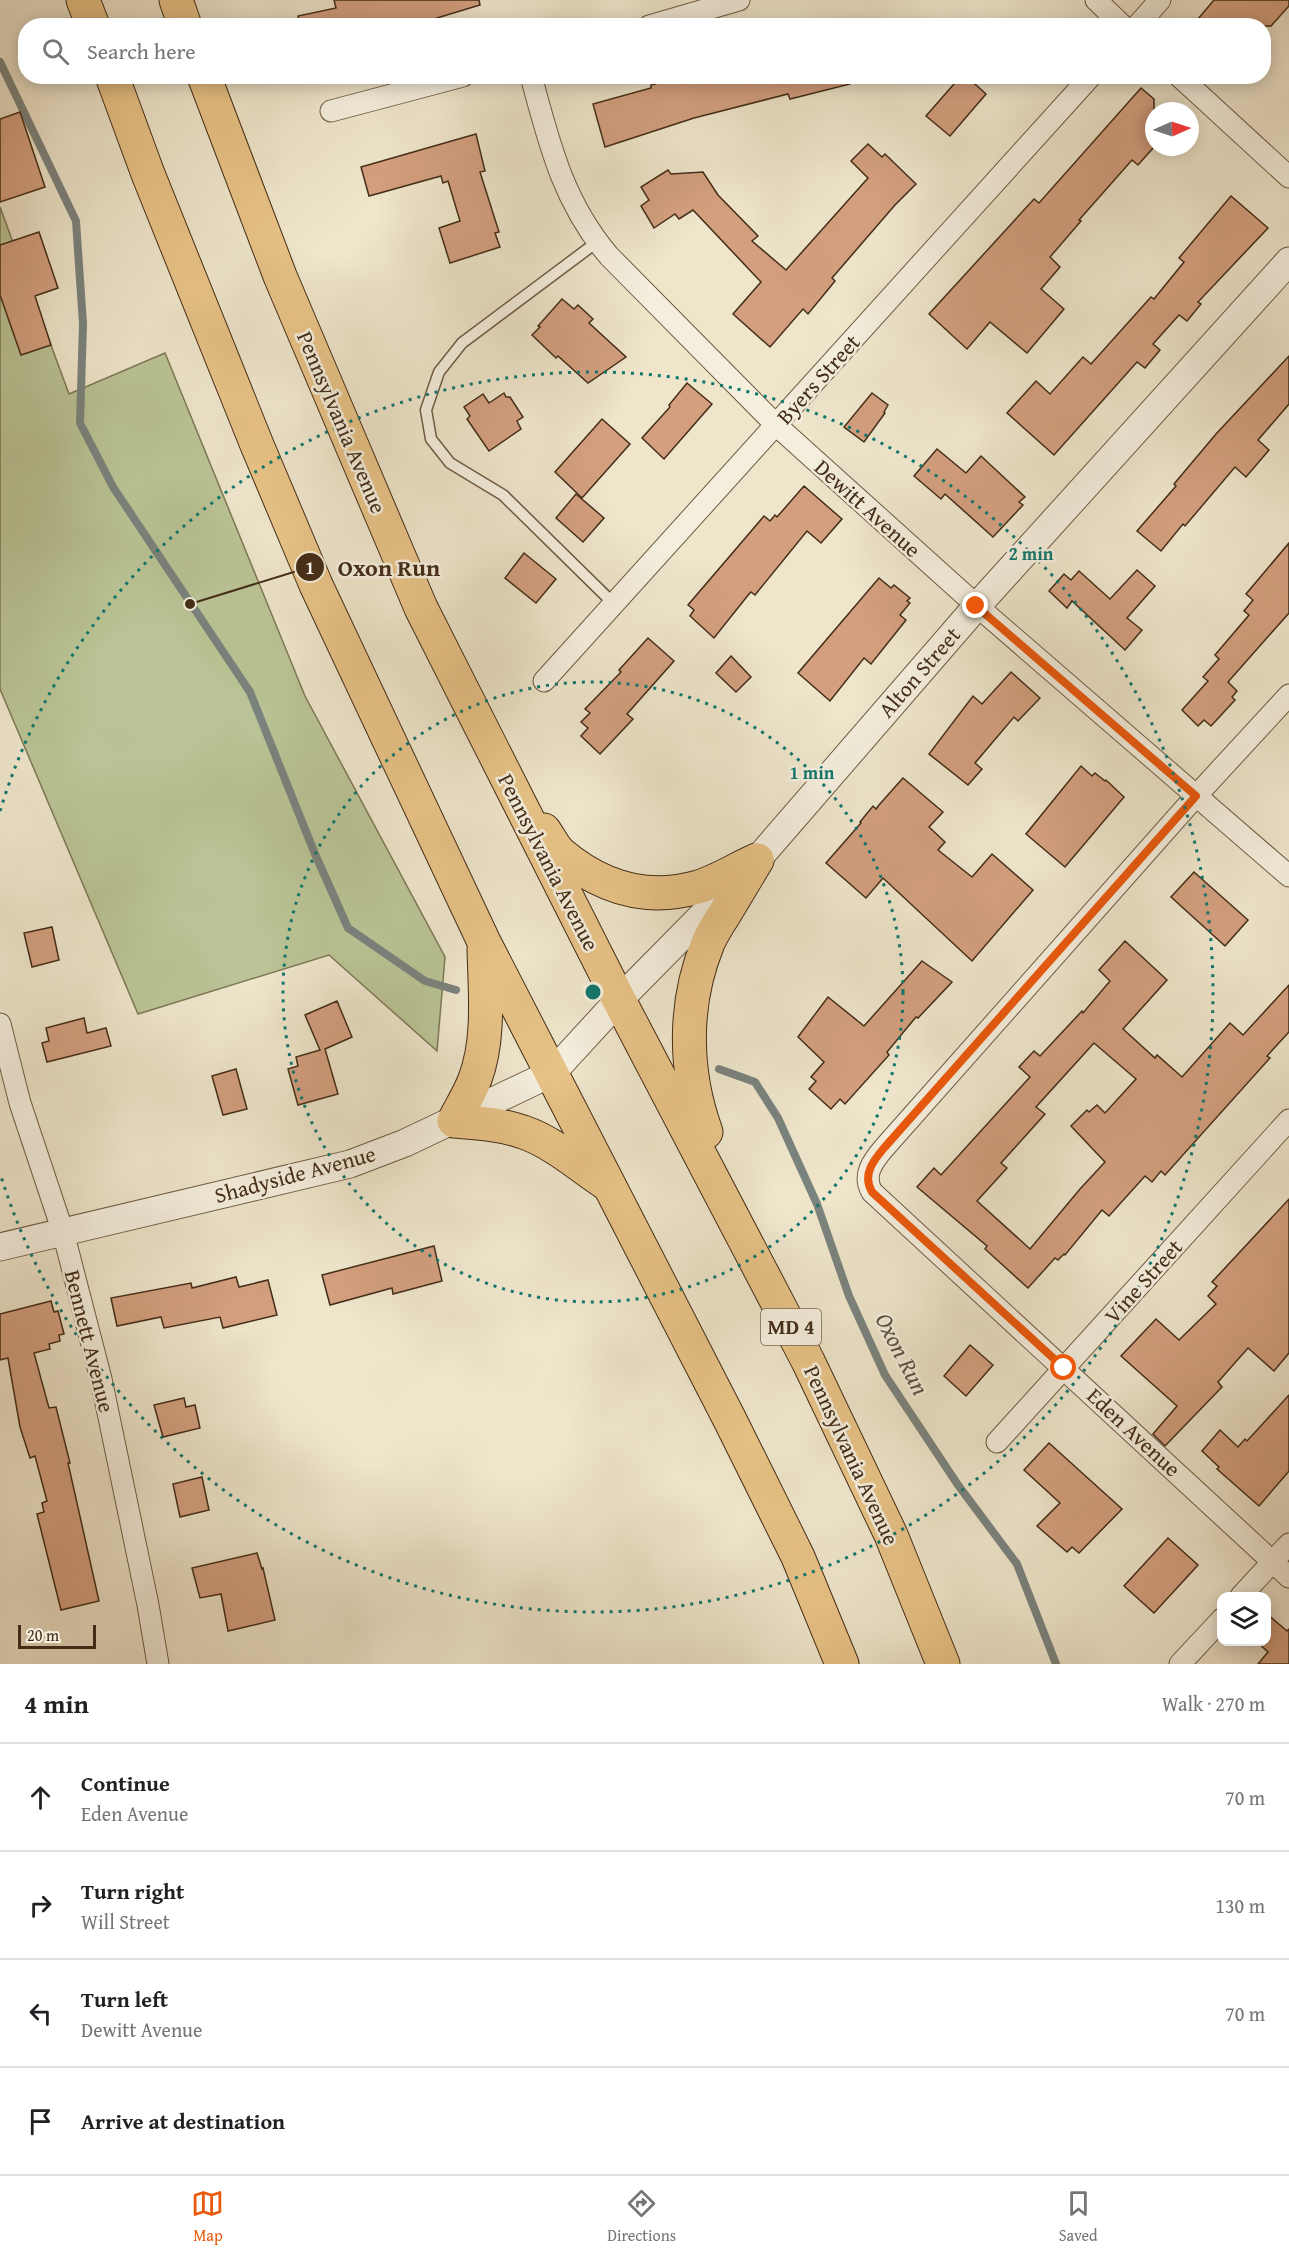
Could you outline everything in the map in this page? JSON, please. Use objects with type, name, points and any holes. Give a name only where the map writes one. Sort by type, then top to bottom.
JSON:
[{"type":"highway","points":[[84,0],[90,18]]},
{"type":"highway","points":[[176,0],[182,18]]},
{"type":"highway","points":[[115,84],[191,282],[311,574],[484,942],[788,1536],[842,1664]]},
{"type":"highway","name":"Pennsylvania Avenue","points":[[207,84],[280,276],[417,598],[619,1000],[763,1271],[808,1361],[891,1535],[943,1664]]},
{"type":"highway","points":[[499,764],[559,852],[590,873],[615,886],[644,894],[698,887],[757,860]]},
{"type":"highway","points":[[757,860],[708,941],[693,993],[689,1023],[690,1062],[698,1111],[708,1137],[749,1221],[808,1361]]},
{"type":"highway","points":[[484,942],[486,1015],[483,1045],[475,1079],[454,1120],[496,1125],[526,1132],[607,1184]]},
{"type":"street","points":[[677,18],[739,0]]},
{"type":"street","points":[[1096,0],[1115,18]]},
{"type":"street","points":[[1144,18],[1160,0]]},
{"type":"street","points":[[331,111],[433,84]]},
{"type":"street","name":"Dewitt Avenue","points":[[533,84],[564,185],[580,218],[597,242],[776,425],[976,606],[1289,876]]},
{"type":"street","name":"Byers Street","points":[[544,681],[1084,84]]},
{"type":"street","points":[[1188,84],[1289,177]]},
{"type":"street","name":"Alton Street","points":[[619,1000],[757,860],[976,606],[1289,261]]},
{"type":"street","points":[[1196,796],[1289,695]]},
{"type":"street","name":"Eden Avenue","points":[[1196,796],[873,1161],[868,1175],[868,1186],[1289,1577]]},
{"type":"street","name":"Shadyside Avenue","points":[[0,1247],[350,1164],[405,1143],[552,1073],[619,1000]]},
{"type":"street","name":"Bennett Avenue","points":[[0,1024],[20,1104],[63,1232],[101,1379],[158,1664]]},
{"type":"street","name":"Vine Street","points":[[997,1443],[1289,1120]]},
{"type":"street","points":[[1245,1592],[1289,1544]]},
{"type":"street","points":[[1180,1664],[1217,1622]]},
{"type":"lane","points":[[597,242],[462,343],[439,372],[426,410],[431,439],[450,463],[503,495],[614,604]]},
{"type":"green space","points":[[0,207],[69,394],[165,353],[305,696],[445,957],[437,1051],[329,955],[138,1014],[0,689]]},
{"type":"building","points":[[334,0],[479,0],[480,5],[437,18],[298,18],[298,16],[336,8]]},
{"type":"building","points":[[1214,0],[1289,0],[1289,6],[1271,26],[1271,18],[1199,18]]},
{"type":"building","points":[[850,84],[790,99],[788,94],[694,118],[605,147],[593,104],[651,88],[651,85]]},
{"type":"building","points":[[954,84],[975,84],[986,94],[950,136],[926,116]]},
{"type":"building","points":[[1141,88],[1154,99],[1154,102],[1145,102],[1146,156],[1138,165],[1132,160],[1050,257],[1060,267],[1041,289],[1064,309],[1027,353],[990,322],[967,349],[929,314],[1034,199],[1039,203]]},
{"type":"building","points":[[20,112],[45,187],[0,202],[0,119]]},
{"type":"building","points":[[476,134],[485,171],[480,172],[499,232],[495,233],[500,247],[450,263],[439,228],[460,221],[448,181],[443,183],[441,176],[369,196],[361,167]]},
{"type":"building","points":[[868,144],[882,157],[885,154],[916,184],[832,278],[835,281],[808,314],[803,309],[770,347],[733,314],[761,282],[693,210],[679,219],[675,214],[654,228],[641,206],[649,200],[641,187],[668,170],[671,174],[703,172],[718,195],[758,236],[752,241],[786,270],[868,178],[851,161]]},
{"type":"building","points":[[1231,196],[1268,228],[1198,302],[1201,304],[1187,321],[1179,315],[1153,344],[1160,350],[1145,368],[1137,362],[1054,455],[1007,413],[1036,381],[1050,394],[1083,357],[1091,364],[1151,297],[1154,299],[1184,262],[1179,258]]},
{"type":"building","points":[[39,232],[58,288],[35,296],[51,345],[21,355],[0,295],[0,245]]},
{"type":"building","points":[[562,299],[574,309],[578,305],[593,319],[589,323],[626,357],[588,383],[558,356],[556,358],[532,335]]},
{"type":"building","points":[[1289,356],[1289,404],[1258,440],[1269,450],[1246,477],[1235,467],[1161,551],[1137,531],[1176,486],[1174,484],[1216,434]]},
{"type":"building","points":[[687,383],[712,404],[664,459],[642,438],[670,407],[669,405]]},
{"type":"building","points":[[504,393],[506,397],[510,397],[523,417],[517,421],[521,429],[489,451],[467,419],[470,416],[464,407],[483,394],[489,403]]},
{"type":"building","points":[[872,393],[888,405],[885,413],[864,442],[844,427]]},
{"type":"building","points":[[602,419],[630,444],[582,498],[555,472]]},
{"type":"building","points":[[937,449],[966,473],[981,456],[1025,497],[1019,502],[1023,505],[993,537],[945,494],[941,499],[914,476]]},
{"type":"building","points":[[804,486],[842,519],[821,543],[807,531],[755,595],[751,592],[749,594],[714,638],[690,616],[694,610],[688,605],[764,516],[770,521],[775,515],[777,517]]},
{"type":"building","points":[[576,494],[604,518],[583,542],[556,518]]},
{"type":"building","points":[[1289,543],[1289,613],[1228,682],[1237,691],[1232,697],[1235,700],[1211,726],[1204,720],[1198,726],[1182,710],[1208,681],[1203,677],[1219,659],[1215,655],[1249,615],[1244,611],[1253,600],[1246,594]]},
{"type":"building","points":[[524,553],[556,579],[536,603],[505,578]]},
{"type":"building","points":[[1137,570],[1155,586],[1127,618],[1142,630],[1125,650],[1072,601],[1067,608],[1049,591],[1064,574],[1071,580],[1079,571],[1110,599]]},
{"type":"building","points":[[879,578],[891,588],[894,585],[910,598],[907,601],[910,603],[900,615],[906,620],[871,664],[864,658],[830,701],[798,673]]},
{"type":"building","points":[[648,638],[674,661],[627,714],[633,719],[600,754],[581,736],[588,728],[581,722],[590,713],[585,709],[621,672],[619,670]]},
{"type":"building","points":[[731,656],[751,677],[736,692],[716,673]]},
{"type":"building","points":[[1011,672],[1040,698],[1018,721],[1014,717],[975,763],[982,769],[968,785],[929,754],[973,696],[982,704]]},
{"type":"building","points":[[1081,766],[1092,776],[1095,773],[1106,780],[1124,797],[1065,867],[1026,834]]},
{"type":"building","points":[[903,778],[943,812],[929,827],[945,842],[938,850],[972,877],[992,854],[1033,890],[972,961],[883,878],[866,898],[826,863],[873,806],[876,809]]},
{"type":"building","points":[[1194,872],[1248,920],[1225,946],[1171,897]]},
{"type":"building","points":[[52,927],[59,960],[32,967],[24,933]]},
{"type":"building","points":[[1125,941],[1167,980],[1123,1029],[1155,1058],[1157,1055],[1182,1077],[1230,1023],[1243,1035],[1289,985],[1289,1032],[1267,1056],[1270,1058],[1165,1175],[1161,1171],[1152,1182],[1145,1176],[1109,1216],[1102,1210],[1065,1255],[1058,1260],[1055,1258],[1028,1288],[985,1249],[987,1246],[917,1187],[934,1168],[941,1175],[1030,1077],[1019,1067],[1034,1051],[1040,1056],[1082,1011],[1083,1013],[1110,981],[1099,970]],"holes":[[[1094,1043],[1136,1079],[1105,1113],[1097,1105],[1089,1112],[1087,1110],[1071,1126],[1105,1162],[1030,1249],[977,1201],[1007,1168],[1001,1163],[1045,1114],[1036,1107]]]},
{"type":"building","points":[[922,961],[952,982],[918,1018],[916,1017],[887,1052],[889,1055],[845,1104],[840,1099],[831,1109],[809,1089],[816,1081],[811,1077],[824,1062],[798,1037],[828,997],[864,1026]]},
{"type":"building","points":[[337,1001],[352,1037],[325,1049],[338,1094],[298,1105],[288,1069],[298,1066],[296,1057],[320,1050],[305,1015]]},
{"type":"building","points":[[84,1018],[87,1033],[106,1028],[111,1046],[47,1062],[42,1043],[49,1041],[46,1028]]},
{"type":"building","points":[[236,1069],[247,1109],[223,1115],[212,1076]]},
{"type":"building","points":[[1289,1199],[1289,1353],[1274,1371],[1248,1348],[1218,1382],[1222,1387],[1165,1446],[1153,1434],[1177,1406],[1121,1356],[1156,1319],[1179,1340],[1216,1304],[1208,1296],[1217,1286],[1212,1282]]},
{"type":"building","points":[[434,1246],[442,1281],[393,1294],[392,1288],[330,1305],[322,1275]]},
{"type":"building","points":[[236,1277],[239,1287],[268,1280],[277,1315],[223,1328],[220,1317],[164,1328],[161,1317],[117,1326],[111,1298],[191,1283],[192,1288]]},
{"type":"building","points":[[51,1301],[54,1312],[58,1311],[64,1334],[59,1335],[60,1341],[49,1344],[50,1349],[34,1353],[49,1408],[56,1407],[99,1601],[61,1610],[37,1514],[44,1512],[42,1503],[47,1501],[35,1456],[30,1458],[20,1427],[8,1358],[0,1360],[0,1314]]},
{"type":"building","points":[[970,1345],[993,1365],[966,1396],[944,1376]]},
{"type":"building","points":[[1289,1395],[1289,1471],[1259,1506],[1217,1469],[1219,1467],[1202,1451],[1220,1430],[1238,1447],[1245,1439],[1247,1441]]},
{"type":"building","points":[[184,1398],[186,1407],[195,1405],[200,1428],[163,1437],[154,1405]]},
{"type":"building","points":[[1049,1443],[1122,1509],[1079,1553],[1072,1547],[1067,1552],[1037,1526],[1060,1503],[1024,1470]]},
{"type":"building","points":[[202,1477],[209,1510],[180,1517],[173,1484]]},
{"type":"building","points":[[1168,1538],[1198,1565],[1154,1613],[1124,1586]]},
{"type":"building","points":[[257,1553],[263,1568],[275,1620],[228,1631],[221,1594],[200,1598],[192,1568]]},
{"type":"building","points":[[1271,1617],[1287,1631],[1289,1629],[1289,1664],[1258,1664],[1268,1652],[1261,1646],[1271,1646]]},
{"type":"waterway","name":"Oxon Run","points":[[0,62],[76,221],[83,324],[80,423],[113,487],[250,692],[315,854],[348,928],[425,981],[456,990]]},
{"type":"waterway","name":"Oxon Run","points":[[719,1069],[755,1082],[778,1118],[817,1204],[849,1296],[885,1375],[958,1485],[1017,1564],[1056,1664]]},
{"type":"place","name":"Oxon Run","points":[[190,604]]},
{"type":"route","points":[[976,606],[1196,796],[870,1164],[868,1186],[872,1192],[1064,1368]]}]
